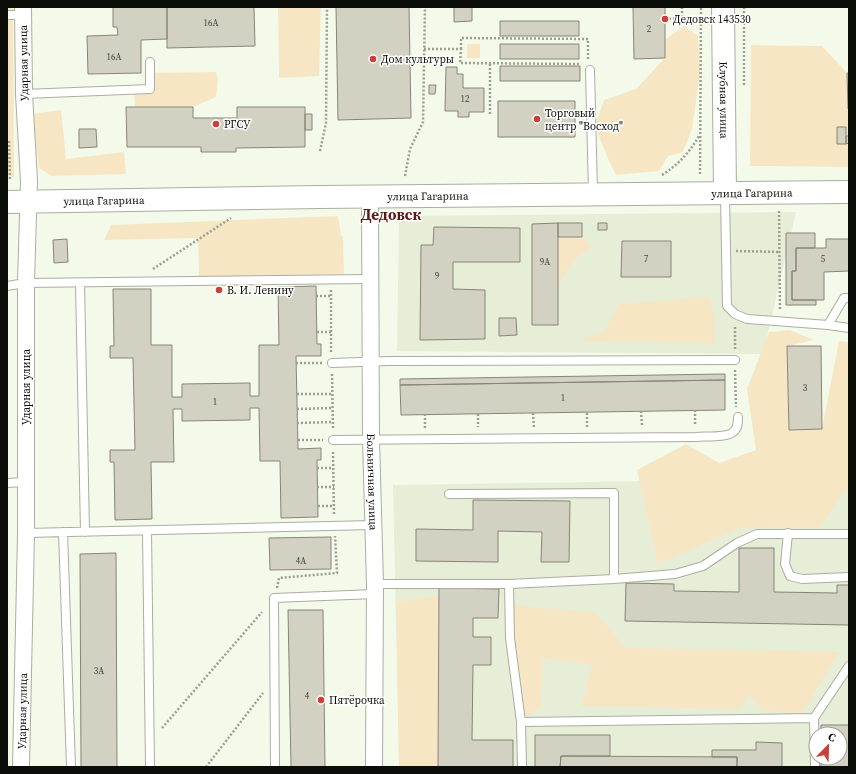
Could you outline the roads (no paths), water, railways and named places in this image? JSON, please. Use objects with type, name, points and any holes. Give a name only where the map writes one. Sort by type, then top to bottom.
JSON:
[{"type":"street","name":"Клубная улица","points":[[723,7],[725,194]]},
{"type":"street","name":"Ударная улица","points":[[21,767],[26,533],[26,283],[27,221],[29,202],[24,94],[23,11]]},
{"type":"street","name":"улица Гагарина","points":[[7,202],[370,196],[849,192]]},
{"type":"street","name":"Больничная улица","points":[[370,196],[371,439],[375,589],[374,767]]},
{"type":"lane","points":[[7,15],[23,11]]},
{"type":"lane","points":[[24,94],[150,89],[150,62]]},
{"type":"lane","points":[[590,70],[593,194]]},
{"type":"lane","points":[[725,194],[727,306],[735,314],[747,320],[780,321],[849,328]]},
{"type":"lane","points":[[7,286],[26,283],[370,279]]},
{"type":"lane","points":[[80,282],[85,532]]},
{"type":"lane","points":[[828,325],[844,298],[849,298]]},
{"type":"lane","points":[[332,362],[735,360]]},
{"type":"lane","points":[[333,440],[696,437],[728,435],[734,432],[737,426],[738,417]]},
{"type":"lane","points":[[7,483],[25,482]]},
{"type":"lane","points":[[449,494],[614,493],[614,578]]},
{"type":"lane","points":[[26,533],[373,525]]},
{"type":"lane","points":[[147,531],[150,767]]},
{"type":"lane","points":[[63,532],[71,767]]},
{"type":"lane","points":[[276,767],[274,598],[375,589],[509,584],[675,574],[703,566],[737,543],[758,534],[849,534]]},
{"type":"lane","points":[[788,534],[785,564],[790,576],[802,579],[849,577]]},
{"type":"lane","points":[[509,584],[510,638],[521,722],[522,767]]},
{"type":"lane","points":[[815,767],[814,718],[849,666]]},
{"type":"lane","points":[[521,722],[814,718]]},
{"type":"place","name":"Дедовск 143530","points":[[665,19]]},
{"type":"place","name":"Дом культуры","points":[[373,59]]},
{"type":"place","name":"Торговый центр \"Восход\"","points":[[537,119]]},
{"type":"place","name":"РГСУ","points":[[216,124]]},
{"type":"place","name":"В. И. Ленину","points":[[219,290]]},
{"type":"place","name":"Пятёрочка","points":[[321,700]]},
{"type":"district","name":"Дедовск","points":[[391,214]]}]
